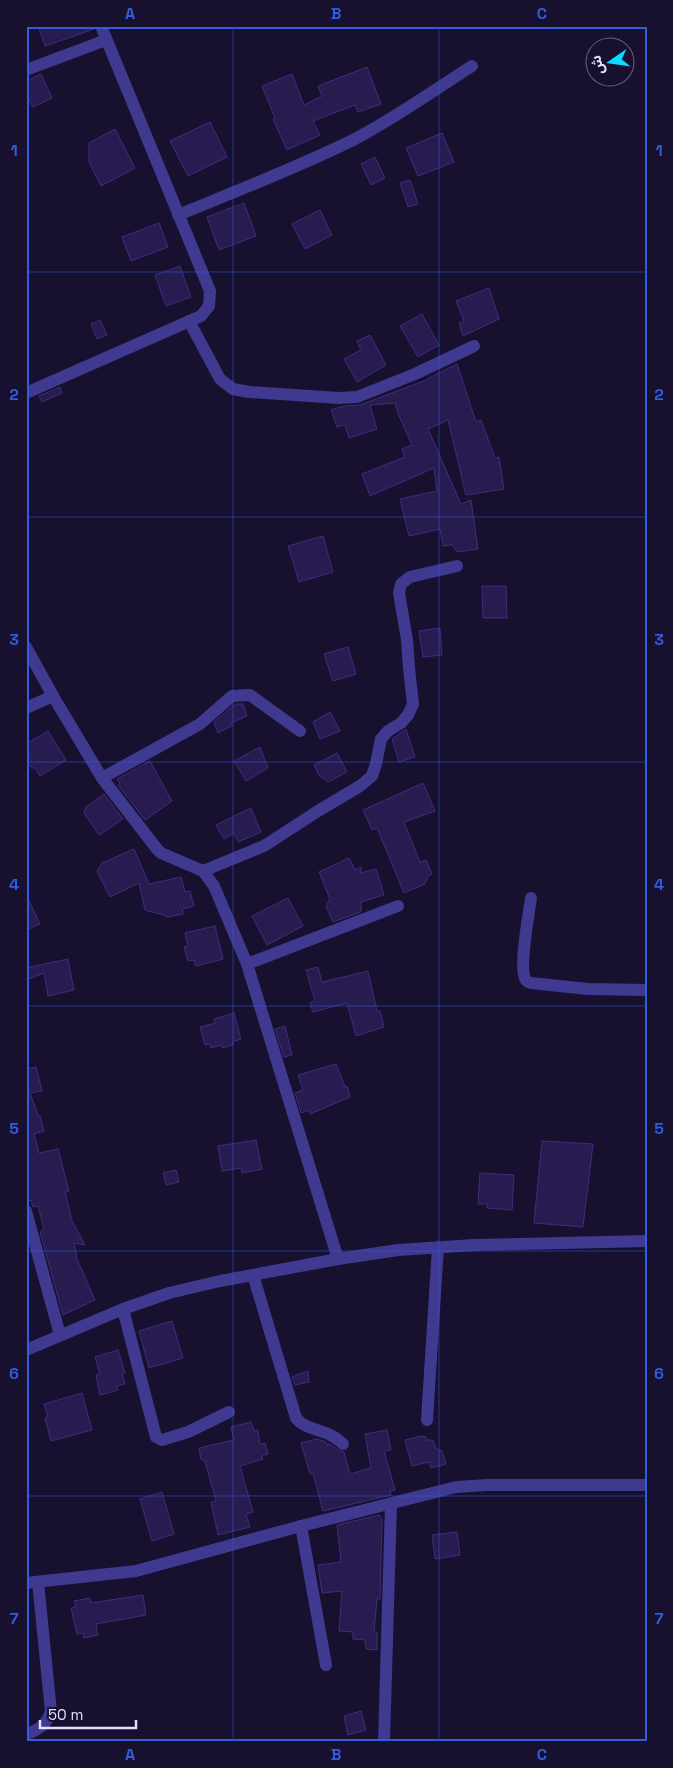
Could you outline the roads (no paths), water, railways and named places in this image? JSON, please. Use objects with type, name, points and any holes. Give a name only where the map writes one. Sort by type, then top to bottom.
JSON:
[{"type":"street","points":[[26,393],[201,316],[209,306],[210,291],[101,26]]},
{"type":"street","points":[[26,70],[106,40]]},
{"type":"street","points":[[178,214],[267,178],[353,140],[389,120],[472,66]]},
{"type":"street","points":[[189,321],[220,379],[233,389],[268,394],[339,398],[357,397],[415,374],[474,346]]},
{"type":"street","points":[[204,871],[264,846],[360,786],[372,776],[381,739],[388,731],[401,723],[408,715],[413,704],[408,640],[399,593],[401,584],[410,576],[457,566]]},
{"type":"street","points":[[26,647],[102,778],[156,849],[161,853],[204,871],[214,886],[247,964],[338,1259]]},
{"type":"street","points":[[102,778],[200,724],[232,696],[238,694],[250,695],[300,731]]},
{"type":"street","points":[[26,708],[53,696]]},
{"type":"street","points":[[531,898],[523,966],[524,978],[527,982],[531,984],[588,989],[647,990]]},
{"type":"street","points":[[247,964],[398,906]]},
{"type":"street","points":[[26,1211],[60,1335]]},
{"type":"street","points":[[26,1350],[123,1309],[170,1293],[338,1259],[398,1250],[438,1247],[647,1241]]},
{"type":"street","points":[[427,1420],[438,1247]]},
{"type":"street","points":[[253,1275],[296,1418],[302,1424],[336,1436],[343,1444]]},
{"type":"street","points":[[123,1309],[156,1437],[162,1440],[188,1432],[229,1412]]},
{"type":"street","points":[[26,1734],[49,1720],[51,1712],[32,1583],[136,1572],[301,1526],[456,1486],[647,1485]]},
{"type":"street","points":[[384,1742],[391,1504]]},
{"type":"street","points":[[301,1526],[326,1665]]}]
